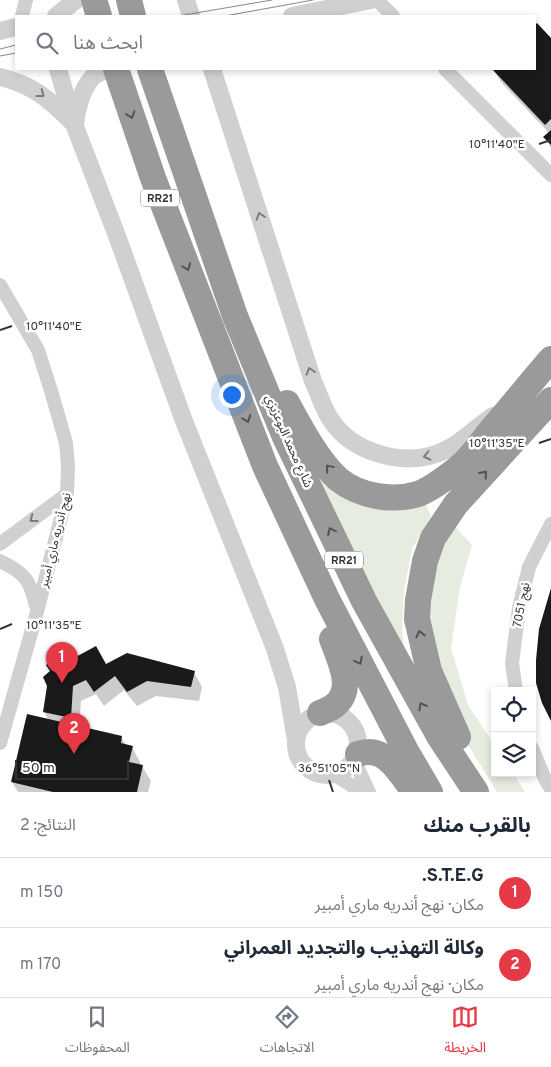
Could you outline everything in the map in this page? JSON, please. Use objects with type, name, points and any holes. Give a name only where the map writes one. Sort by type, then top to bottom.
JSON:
[{"type":"highway","points":[[94,0],[99,15]]},
{"type":"highway","points":[[129,0],[133,15]]},
{"type":"highway","name":"RR21","points":[[108,70],[153,178],[265,466],[327,599],[406,751],[430,792]]},
{"type":"highway","name":"شارع محمد البوعزيزي","points":[[150,70],[174,140],[285,437],[364,601],[439,736],[476,792]]},
{"type":"highway","points":[[239,311],[300,429],[314,450],[338,478],[353,489],[371,496],[418,494],[442,480],[465,462],[551,359]]},
{"type":"highway","points":[[484,792],[447,715],[429,671],[417,619],[420,580],[433,538],[445,518],[551,400]]},
{"type":"highway","points":[[265,466],[344,672],[345,680],[342,697],[334,706],[317,714]]},
{"type":"highway","points":[[356,757],[366,750],[386,757],[414,792]]},
{"type":"street","points":[[22,15],[26,0]]},
{"type":"street","points":[[55,15],[76,0]]},
{"type":"street","points":[[186,0],[191,15]]},
{"type":"street","points":[[297,15],[371,0]]},
{"type":"street","points":[[377,0],[391,15]]},
{"type":"street","points":[[0,31],[15,27]]},
{"type":"street","points":[[0,71],[15,68]]},
{"type":"street","points":[[58,70],[74,124],[184,421],[274,646],[287,687],[297,752],[302,763],[311,771],[323,776],[335,775],[346,770],[356,757]]},
{"type":"street","points":[[74,124],[84,92],[92,77],[106,70]]},
{"type":"street","points":[[212,70],[313,381],[331,420],[351,441],[375,454],[413,459],[437,454],[457,443],[491,417],[513,404]]},
{"type":"street","points":[[446,70],[551,175]]},
{"type":"street","points":[[0,77],[16,80],[34,89],[54,104],[74,124]]},
{"type":"street","name":"نهج أندريه ماري أمبير","points":[[0,285],[38,350],[66,443],[68,466],[67,494],[37,612],[0,743]]},
{"type":"street","points":[[0,544],[67,494]]},
{"type":"street","name":"نهج 7051","points":[[515,687],[512,663],[519,608],[529,567],[551,524]]},
{"type":"street","points":[[0,561],[27,579],[33,591],[37,612]]},
{"type":"street","points":[[287,687],[317,714]]},
{"type":"street","points":[[296,740],[300,728],[308,719],[317,714],[332,713],[343,717],[352,725],[358,736],[356,757],[369,792]]},
{"type":"street","points":[[536,758],[551,788]]},
{"type":"street","points":[[335,775],[362,792]]},
{"type":"shaded area","points":[[314,475],[330,489],[360,503],[422,495],[431,516],[412,549],[404,591],[402,631],[405,657]]},
{"type":"shaded area","points":[[449,520],[472,545],[460,587],[451,648],[468,705],[491,740],[491,777],[516,777],[525,792],[497,792],[454,722],[423,619]]},
{"type":"building","points":[[536,24],[551,38],[551,119],[545,125],[493,70],[536,70]]},
{"type":"building","points":[[551,130],[551,145],[543,137]]},
{"type":"building","points":[[551,588],[551,721],[542,703],[536,683],[536,660],[539,629]]},
{"type":"building","points":[[96,646],[106,664],[127,653],[195,671],[191,687],[147,681],[127,692],[115,676],[94,692],[86,680],[73,686],[71,718],[43,712],[47,686],[43,677],[50,671],[46,665],[66,651],[72,659]]},
{"type":"building","points":[[27,714],[122,736],[121,743],[133,746],[129,762],[143,765],[137,792],[53,792],[11,782]]},
{"type":"tram line","points":[[184,15],[272,0]]},
{"type":"tram line","points":[[230,15],[313,0]]},
{"type":"tram line","points":[[0,49],[15,45]]},
{"type":"tram line","points":[[0,56],[15,53]]},
{"type":"place","name":"S.T.E.G.","points":[[62,683]]},
{"type":"place","name":"وكالة التهذيب والتجديد العمراني","points":[[74,754]]}]
